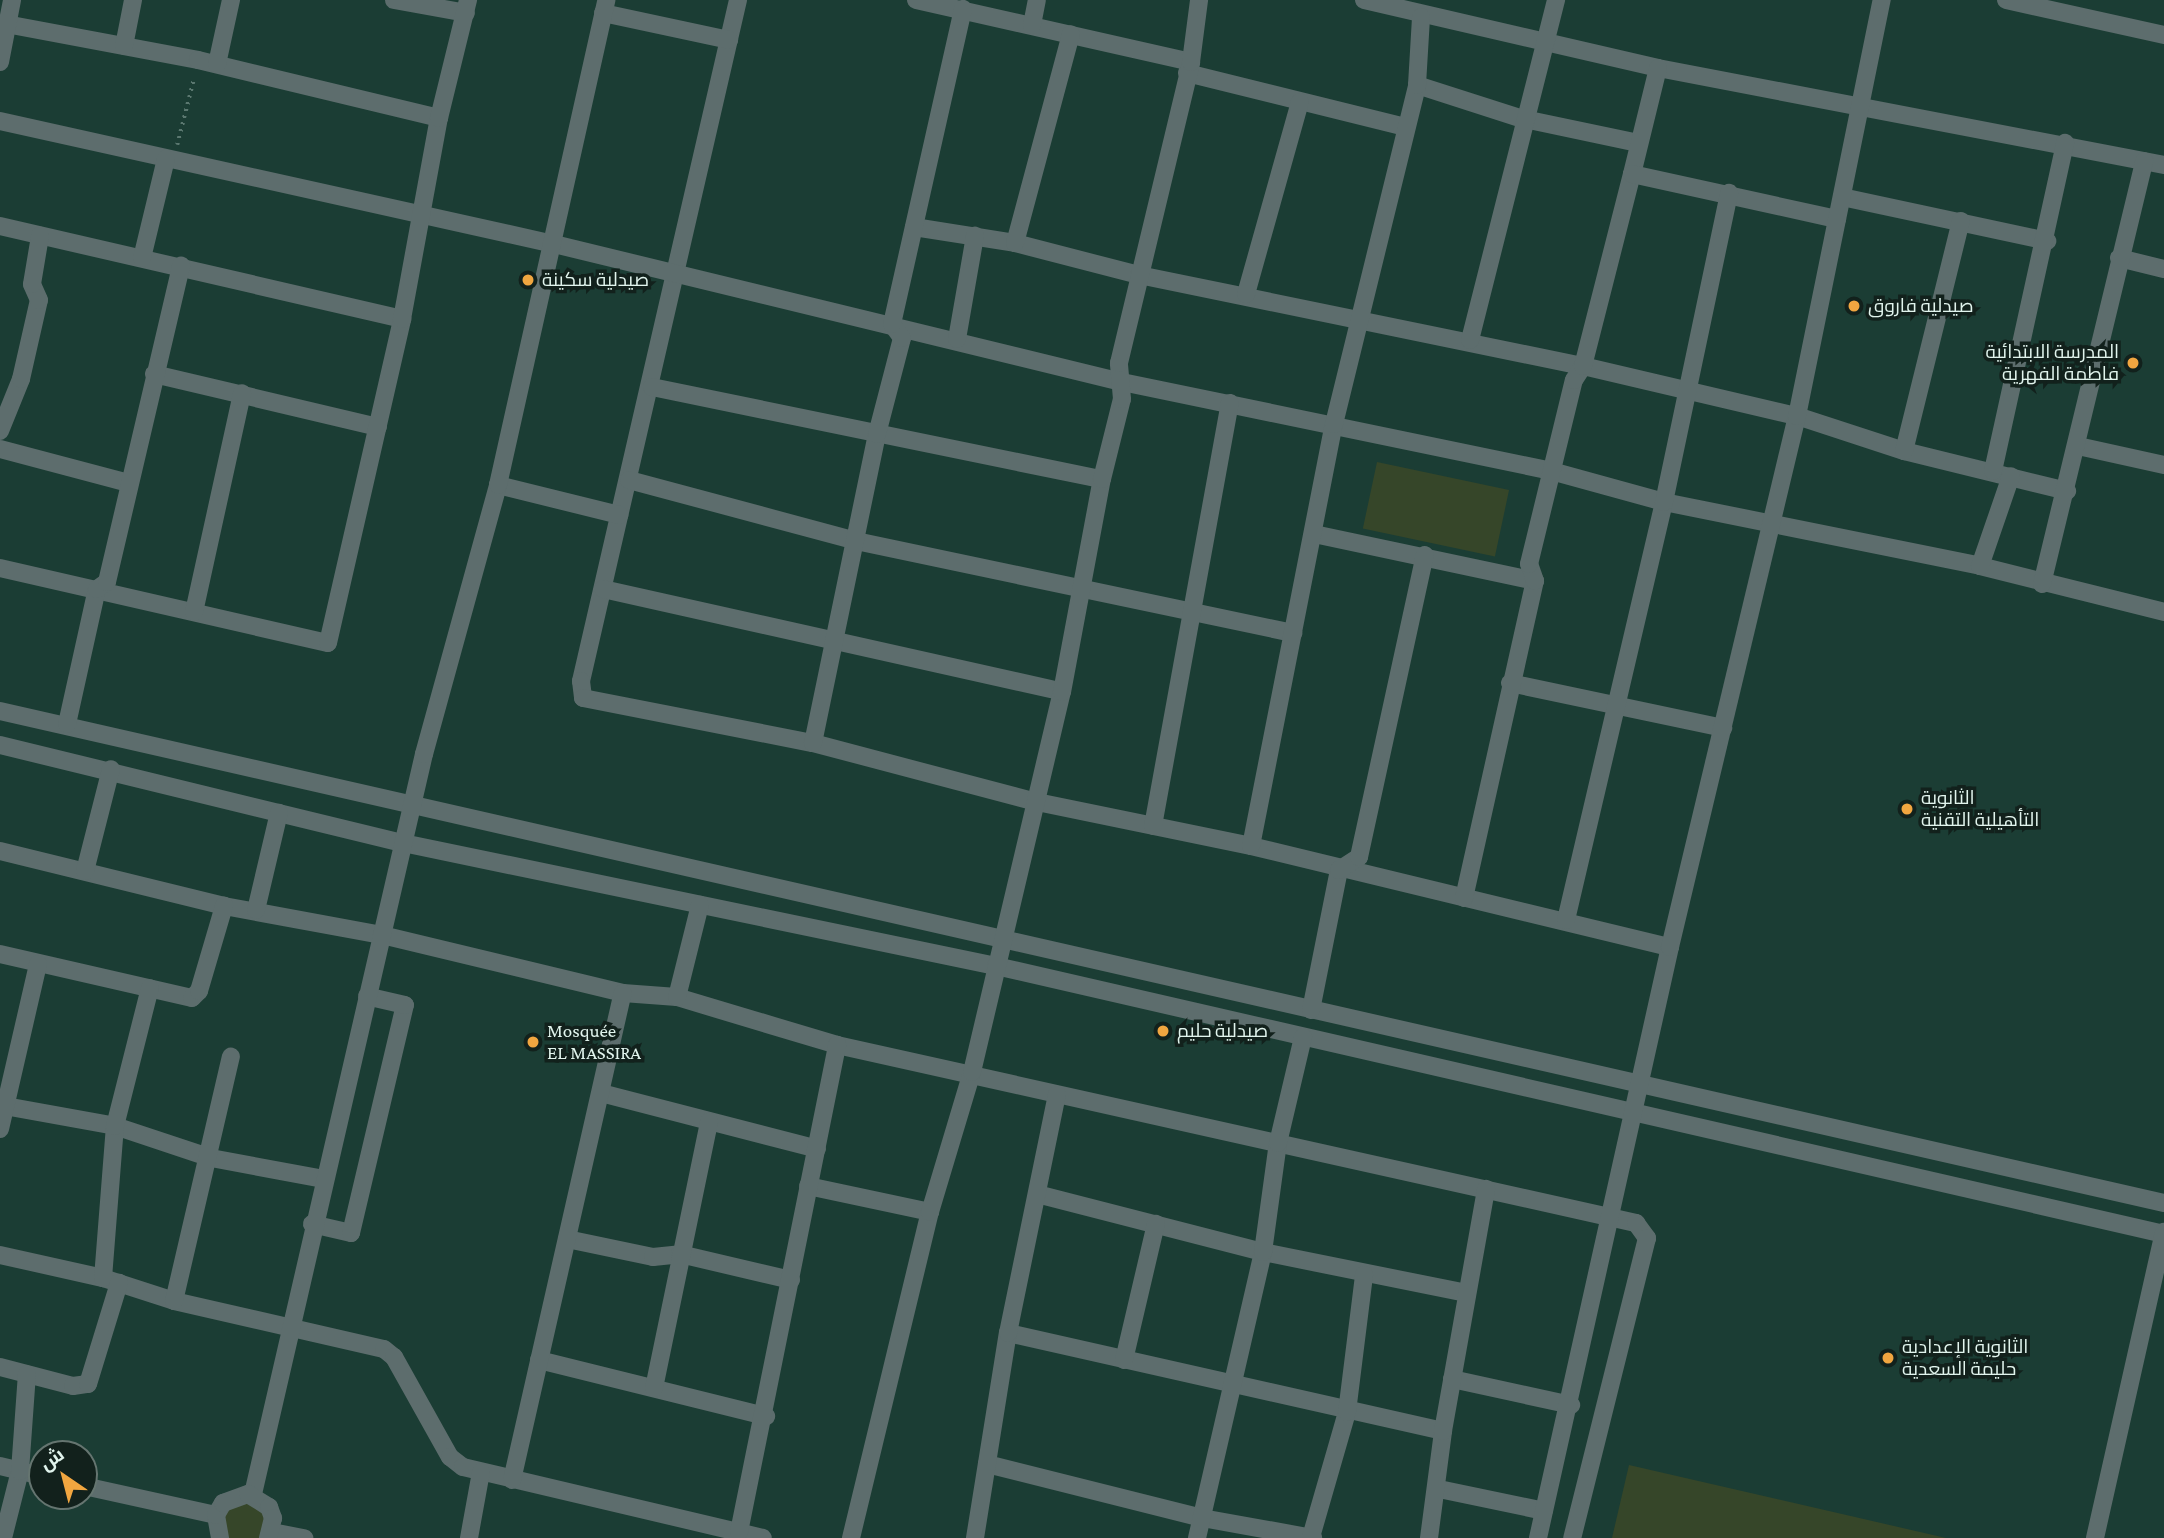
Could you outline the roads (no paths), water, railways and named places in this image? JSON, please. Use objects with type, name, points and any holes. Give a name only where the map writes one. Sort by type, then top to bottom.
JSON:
[{"type":"street","points":[[0,62],[12,0]]},
{"type":"street","points":[[124,46],[133,0]]},
{"type":"street","points":[[217,64],[231,0]]},
{"type":"street","points":[[0,568],[328,643],[402,319],[418,217],[439,118],[467,7],[394,0]]},
{"type":"street","points":[[738,0],[678,276],[581,681],[583,698],[813,743],[1037,802],[1251,846],[1339,870],[1566,920],[1670,947]]},
{"type":"street","points":[[916,0],[1071,34],[1300,102],[1405,127]]},
{"type":"street","points":[[1032,25],[1037,0]]},
{"type":"street","points":[[851,1538],[930,1212],[972,1072],[1062,692],[1122,382],[1119,363],[1189,67],[1199,0]]},
{"type":"street","points":[[1364,0],[1421,16],[1658,68],[1860,108],[2065,143],[2164,165]]},
{"type":"street","points":[[1469,340],[1528,120],[1556,0]]},
{"type":"street","points":[[1538,1538],[1571,1405],[1636,1114],[1670,947],[1797,415],[1882,0]]},
{"type":"street","points":[[2006,0],[2164,35]]},
{"type":"street","points":[[253,1494],[312,1224],[403,843],[498,485],[554,244],[604,7],[729,40]]},
{"type":"street","points":[[813,743],[877,434],[902,338],[892,324],[963,9]]},
{"type":"street","points":[[1251,846],[1334,424],[1358,317],[1417,85],[1421,16]]},
{"type":"street","points":[[6,24],[217,64],[439,118]]},
{"type":"street","points":[[1015,243],[1071,34]]},
{"type":"street","points":[[1464,898],[1510,683],[1535,581],[1530,564],[1555,472],[1574,380],[1583,366],[1658,68]]},
{"type":"street","points":[[1417,85],[1528,120],[1638,143]]},
{"type":"street","points":[[1246,294],[1300,102]]},
{"type":"street","points":[[0,121],[418,217],[554,244],[678,276],[957,339],[1122,382],[1555,472],[1664,502],[1771,526],[1980,566],[2042,584],[2164,612]]},
{"type":"street","points":[[1980,566],[2002,473],[2065,143]]},
{"type":"street","points":[[142,258],[169,160]]},
{"type":"street","points":[[2042,584],[2078,446],[2119,258],[2144,161]]},
{"type":"street","points":[[1632,174],[1729,193],[1837,219]]},
{"type":"street","points":[[1566,920],[1664,502],[1729,193]]},
{"type":"street","points":[[1842,197],[2047,240]]},
{"type":"street","points":[[1905,451],[1961,221]]},
{"type":"street","points":[[0,226],[402,319]]},
{"type":"street","points":[[914,227],[1015,243],[1139,275],[1246,294],[1583,366],[1687,392],[1797,415],[1905,451],[2067,491]]},
{"type":"street","points":[[0,431],[21,379],[38,300],[32,284],[40,236]]},
{"type":"street","points":[[957,339],[975,236]]},
{"type":"street","points":[[2119,258],[2164,269]]},
{"type":"street","points":[[67,724],[97,589],[107,582],[181,266]]},
{"type":"street","points":[[154,374],[378,427]]},
{"type":"street","points":[[652,387],[1102,479]]},
{"type":"street","points":[[194,612],[242,393]]},
{"type":"street","points":[[1153,826],[1230,403]]},
{"type":"street","points":[[2078,446],[2164,465]]},
{"type":"street","points":[[0,449],[129,483]]},
{"type":"street","points":[[629,480],[856,541],[1083,591],[1293,633]]},
{"type":"street","points":[[498,485],[619,515]]},
{"type":"street","points":[[1314,534],[1425,555],[1535,581]]},
{"type":"street","points":[[1311,1010],[1339,870],[1359,857],[1425,555]]},
{"type":"street","points":[[603,589],[1062,692]]},
{"type":"street","points":[[1510,683],[1723,728]]},
{"type":"street","points":[[0,711],[67,724],[412,808],[1002,937],[1311,1010],[2164,1203]]},
{"type":"street","points":[[0,745],[111,769],[403,843],[996,966],[2164,1234],[2095,1538]]},
{"type":"street","points":[[85,871],[111,769]]},
{"type":"street","points":[[256,910],[279,813]]},
{"type":"street","points":[[0,851],[224,906],[382,935],[623,993],[677,997],[837,1045],[972,1072],[1057,1095],[1636,1223],[1647,1238],[1573,1538]]},
{"type":"street","points":[[677,997],[700,905]]},
{"type":"street","points":[[0,954],[150,988],[181,998],[192,998],[199,991],[224,906]]},
{"type":"street","points":[[0,1129],[3,1105],[38,964]]},
{"type":"street","points":[[0,1367],[73,1386],[88,1384],[111,1280],[116,1126],[150,988]]},
{"type":"street","points":[[512,1480],[623,993]]},
{"type":"street","points":[[312,1224],[351,1233],[405,1005],[367,996]]},
{"type":"street","points":[[1197,1538],[1262,1252],[1278,1143],[1303,1037]]},
{"type":"street","points":[[739,1532],[766,1416],[837,1045]]},
{"type":"street","points":[[174,1301],[211,1158],[231,1058]]},
{"type":"street","points":[[601,1093],[817,1149]]},
{"type":"street","points":[[975,1538],[1008,1333],[1057,1095]]},
{"type":"street","points":[[3,1105],[116,1126],[211,1158],[323,1179]]},
{"type":"street","points":[[654,1388],[709,1122]]},
{"type":"street","points":[[808,1186],[930,1212]]},
{"type":"street","points":[[1429,1538],[1439,1489],[1443,1432],[1486,1189]]},
{"type":"street","points":[[1037,1194],[1262,1252],[1364,1275],[1466,1293]]},
{"type":"street","points":[[1124,1360],[1156,1224]]},
{"type":"street","points":[[567,1239],[653,1257],[680,1254],[791,1280]]},
{"type":"street","points":[[0,1255],[111,1280],[174,1301],[288,1329],[384,1349],[394,1357],[450,1457],[481,1472],[763,1538]]},
{"type":"street","points":[[987,1464],[1202,1518],[1312,1538],[1347,1412],[1364,1275]]},
{"type":"street","points":[[1008,1333],[1443,1432]]},
{"type":"street","points":[[539,1360],[766,1416]]},
{"type":"street","points":[[3,1538],[20,1471],[27,1374]]},
{"type":"street","points":[[1452,1379],[1571,1405]]},
{"type":"street","points":[[1559,1451],[1592,1455]]},
{"type":"street","points":[[0,1466],[28,1473]]},
{"type":"street","points":[[469,1538],[481,1472]]},
{"type":"street","points":[[98,1489],[216,1515]]},
{"type":"street","points":[[1439,1489],[1544,1511]]},
{"type":"street","points":[[216,1515],[234,1495],[253,1494],[269,1507],[270,1535],[304,1538]]},
{"type":"street","points":[[216,1515],[220,1538]]},
{"type":"place","name":"صيدلية سكينة","points":[[528,280]]},
{"type":"place","name":"صيدلية فاروق","points":[[1854,306]]},
{"type":"place","name":"المدرسة الابتدائية فاطمة الفهرية","points":[[2133,363]]},
{"type":"place","name":"الثانوية التأهيلية التقنية","points":[[1907,809]]},
{"type":"place","name":"صيدلية حليم","points":[[1163,1031]]},
{"type":"place","name":"Mosquée EL MASSIRA","points":[[533,1042]]},
{"type":"place","name":"الثانوية الإعدادية حليمة السعدية","points":[[1888,1358]]}]
